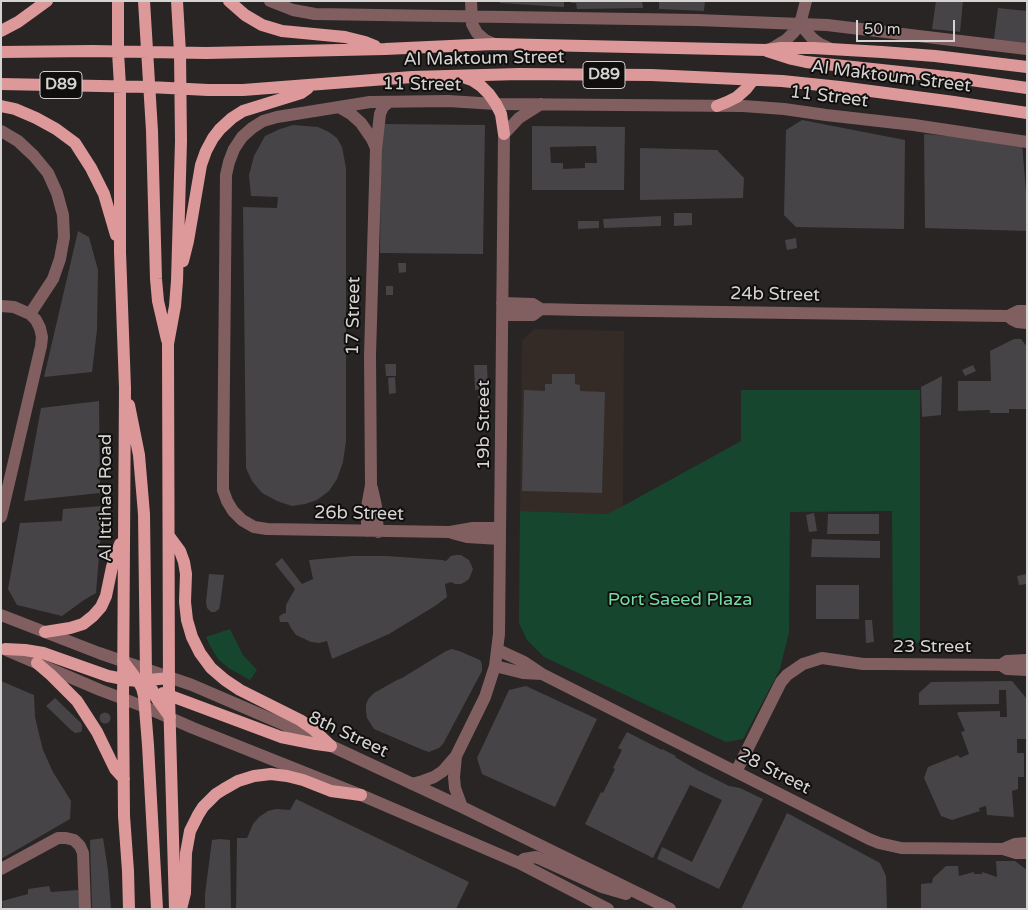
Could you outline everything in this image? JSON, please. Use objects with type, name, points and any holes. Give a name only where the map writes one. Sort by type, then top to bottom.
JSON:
[{"type":"main road","points":[[1,31],[18,22],[47,1]]},
{"type":"main road","points":[[118,1],[118,52]]},
{"type":"main road","points":[[144,1],[152,131],[156,279],[158,301],[168,344]]},
{"type":"main road","points":[[175,909],[169,696],[168,344],[175,306],[177,280],[182,131],[177,1]]},
{"type":"main road","points":[[229,1],[245,15],[262,25],[282,32],[345,37],[384,49]]},
{"type":"main road","name":"Al Maktoum Street","points":[[1,52],[92,51],[206,54],[494,44],[766,50],[829,48],[935,56],[1027,67]]},
{"type":"main road","points":[[766,50],[786,58],[806,62],[928,74],[1027,88]]},
{"type":"main road","name":"Al Ittihad Road","points":[[118,52],[120,86],[120,252],[124,388],[124,816],[129,909]]},
{"type":"main road","name":"Al Maktoum Street","points":[[1,84],[243,90],[412,77],[519,74],[651,75],[791,82],[897,94],[1027,113]]},
{"type":"main road","points":[[461,76],[472,80],[489,94],[501,114],[504,134]]},
{"type":"main road","points":[[717,106],[737,96],[753,80]]},
{"type":"main road","points":[[177,280],[188,241],[202,165],[206,151],[213,138],[232,118],[243,112],[300,93],[314,85]]},
{"type":"main road","points":[[1,106],[15,109],[36,118],[56,129],[75,144],[91,168],[104,194],[120,252]]},
{"type":"main road","points":[[124,388],[139,455],[144,514],[145,707],[157,909]]},
{"type":"main road","points":[[45,632],[83,624],[93,616],[106,596],[112,568],[124,535]]},
{"type":"main road","points":[[169,536],[180,551],[184,562],[186,574],[185,602],[187,620],[192,637],[200,653],[211,668],[240,690],[300,720],[331,746]]},
{"type":"main road","points":[[2,649],[43,653],[108,676],[145,682],[169,696],[281,737],[331,746]]},
{"type":"main road","points":[[37,663],[76,701],[97,732],[115,769],[124,780]]},
{"type":"main road","points":[[123,699],[128,692],[145,682]]},
{"type":"main road","points":[[145,682],[170,717]]},
{"type":"main road","points":[[181,909],[185,893],[186,853],[190,831],[198,814],[216,794],[238,781],[254,776],[271,774],[303,780],[331,791],[362,795]]},
{"type":"street","points":[[270,1],[293,10],[315,14],[697,20],[826,25],[1027,49]]},
{"type":"street","points":[[471,1],[472,24],[477,33],[485,40],[494,44]]},
{"type":"street","points":[[766,50],[786,40],[800,24],[806,1]]},
{"type":"street","points":[[800,24],[812,38],[829,48]]},
{"type":"street","name":"11 Street","points":[[267,529],[254,527],[242,520],[227,501],[224,490],[226,175],[234,149],[252,128],[264,121],[276,116],[370,102],[448,101],[496,104],[764,107],[914,125],[1027,142]]},
{"type":"street","name":"17 Street","points":[[372,532],[367,507],[371,485],[370,354],[376,149],[380,114],[383,107],[389,102]]},
{"type":"street","points":[[504,134],[519,118],[542,104]]},
{"type":"street","points":[[339,107],[361,123],[370,135],[376,149]]},
{"type":"street","points":[[1,131],[18,141],[48,173],[57,193],[63,215],[64,237],[60,259],[53,280],[30,314]]},
{"type":"street","name":"19b Street","points":[[412,784],[434,777],[443,771],[456,756],[486,697],[498,650],[504,134]]},
{"type":"street","name":"24b Street","points":[[502,309],[533,304],[541,309],[1008,316],[1018,311],[1027,311]]},
{"type":"street","points":[[1,306],[14,307],[30,314],[36,320],[42,337],[7,468],[1,517]]},
{"type":"street","name":"24b Street","points":[[1008,316],[1017,322],[1027,323]]},
{"type":"street","name":"26b Street","points":[[267,529],[450,532],[473,528],[500,533]]},
{"type":"street","points":[[1,608],[6,617]]},
{"type":"street","name":"8th Street","points":[[6,617],[123,661],[145,682],[169,678],[192,685],[331,746],[462,807],[670,909]]},
{"type":"street","points":[[2,649],[362,795],[519,863],[608,909]]},
{"type":"street","name":"28 Street","points":[[498,650],[524,662],[542,674],[879,843],[907,848],[1003,849],[1016,853],[1027,853]]},
{"type":"street","name":"23 Street","points":[[1001,665],[1007,661],[1027,660]]},
{"type":"street","name":"23 Street","points":[[740,774],[793,680],[814,668],[863,664],[1001,665],[1007,669],[1027,670]]},
{"type":"street","name":"28 Street","points":[[495,666],[523,673],[542,674]]},
{"type":"street","name":"19b Street","points":[[456,756],[454,782],[462,807]]},
{"type":"street","points":[[1,869],[58,838],[74,840],[80,846],[83,853],[85,909]]},
{"type":"street","name":"28 Street","points":[[1003,849],[1015,844],[1027,843]]},
{"type":"street","points":[[519,863],[524,859],[536,857],[602,887],[648,899]]},
{"type":"shaded area","points":[[534,329],[624,331],[623,506],[608,514],[520,511],[522,341]]},
{"type":"green space","name":"Port Saeed Plaza","points":[[741,390],[920,390],[920,643],[893,642],[892,511],[790,512],[789,632],[780,669],[743,739],[726,742],[544,657],[527,640],[519,623],[520,511],[607,514],[623,506],[741,441]]},
{"type":"green space","points":[[230,629],[243,655],[257,670],[250,680],[230,669],[218,659],[206,637]]},
{"type":"building","points":[[500,1],[564,1],[564,7],[500,3]]},
{"type":"building","points":[[571,1],[642,1],[643,8],[577,9],[576,3],[571,3]]},
{"type":"building","points":[[659,1],[705,1],[704,11],[659,9]]},
{"type":"building","points":[[936,1],[963,1],[960,32],[932,29]]},
{"type":"building","points":[[998,8],[1027,11],[1027,43],[994,39]]},
{"type":"building","points":[[802,120],[905,140],[904,229],[796,227],[784,215],[786,130]]},
{"type":"building","points":[[381,124],[485,125],[483,254],[380,253]]},
{"type":"building","points":[[293,125],[318,127],[337,138],[342,147],[346,168],[346,441],[343,462],[337,479],[329,491],[317,500],[292,506],[262,493],[252,481],[246,468],[243,207],[277,208],[278,197],[251,196],[249,175],[254,156],[265,136]]},
{"type":"building","points":[[532,126],[625,127],[624,190],[532,190]],"holes":[[[596,146],[597,163],[585,163],[585,168],[563,169],[563,163],[551,163],[550,147]]]},
{"type":"building","points":[[924,134],[1022,142],[1027,231],[925,228]]},
{"type":"building","points":[[640,148],[717,150],[744,178],[743,198],[640,200]]},
{"type":"building","points":[[674,213],[692,213],[692,225],[674,226]]},
{"type":"building","points":[[661,216],[661,226],[604,228],[603,219]]},
{"type":"building","points":[[578,221],[599,221],[599,228],[578,229]]},
{"type":"building","points":[[78,231],[89,237],[98,270],[97,330],[92,372],[44,377]]},
{"type":"building","points":[[796,238],[797,248],[787,250],[785,240]]},
{"type":"building","points":[[398,263],[406,263],[406,272],[399,273]]},
{"type":"building","points":[[386,286],[393,286],[393,295],[386,295]]},
{"type":"building","points":[[1014,339],[1021,339],[1027,347],[1027,409],[1009,409],[1009,413],[990,413],[990,410],[958,411],[958,381],[991,381],[990,351]]},
{"type":"building","points":[[385,364],[396,364],[396,376],[386,376]]},
{"type":"building","points":[[474,365],[487,365],[488,389],[475,390]]},
{"type":"building","points":[[973,365],[976,371],[965,376],[962,370]]},
{"type":"building","points":[[552,374],[575,374],[575,384],[580,385],[580,391],[605,392],[602,493],[522,491],[524,390],[545,391],[545,384],[552,384]]},
{"type":"building","points":[[942,376],[941,415],[922,417],[921,387]]},
{"type":"building","points":[[395,377],[396,393],[389,394],[388,378]]},
{"type":"building","points":[[484,395],[485,401],[479,402],[478,396]]},
{"type":"building","points":[[99,401],[100,493],[24,501],[41,408]]},
{"type":"building","points":[[103,506],[96,593],[62,616],[17,605],[8,589],[20,523],[62,521],[63,509]]},
{"type":"building","points":[[814,513],[817,531],[809,532],[806,515]]},
{"type":"building","points":[[828,514],[879,514],[879,534],[827,534]]},
{"type":"building","points":[[812,539],[880,541],[880,558],[811,557]]},
{"type":"building","points":[[461,555],[469,560],[473,569],[469,579],[461,584],[451,582],[445,584],[447,597],[435,606],[389,634],[332,659],[327,641],[311,642],[296,635],[288,622],[280,622],[279,617],[286,613],[286,605],[295,589],[275,564],[282,558],[302,584],[313,579],[309,560],[352,556],[387,556],[446,561],[451,556]]},
{"type":"building","points":[[209,574],[224,575],[220,605],[219,609],[215,612],[211,612],[207,608],[206,602]]},
{"type":"building","points":[[1027,574],[1027,584],[1019,585],[1017,576]]},
{"type":"building","points":[[816,585],[859,585],[859,619],[816,619]]},
{"type":"building","points":[[865,620],[872,620],[874,642],[866,643]]},
{"type":"building","points":[[452,649],[480,660],[482,671],[443,744],[429,752],[374,729],[367,718],[366,712],[366,704],[369,698],[374,693]]},
{"type":"building","points":[[1,681],[34,695],[35,717],[43,750],[53,772],[71,801],[70,819],[1,859]]},
{"type":"building","points":[[1012,681],[1027,699],[1027,739],[1017,739],[1017,753],[1024,753],[1024,777],[1018,777],[1018,789],[1012,791],[1014,817],[987,815],[986,806],[979,808],[980,811],[952,820],[941,816],[924,778],[928,767],[958,755],[960,758],[969,754],[961,732],[965,731],[957,713],[1000,711],[1000,717],[1007,717],[1006,690],[999,690],[999,704],[919,705],[919,693],[931,682]]},
{"type":"building","points":[[526,686],[597,719],[555,807],[482,774],[477,758],[509,690]]},
{"type":"building","points":[[55,698],[81,723],[81,732],[75,733],[46,706]]},
{"type":"building","points":[[103,713],[107,713],[110,718],[109,722],[103,723],[100,720],[100,716]]},
{"type":"building","points":[[627,732],[676,756],[697,770],[729,786],[740,788],[763,799],[719,889],[657,859],[662,847],[692,862],[722,800],[690,785],[653,858],[585,824],[615,769],[613,768],[622,750],[618,748]]},
{"type":"building","points":[[296,799],[469,882],[456,909],[236,909],[237,838],[247,838],[253,824],[268,811],[276,809],[290,810]]},
{"type":"building","points":[[787,813],[880,863],[886,876],[887,909],[741,909]]},
{"type":"building","points":[[103,838],[111,909],[92,909],[90,840]]},
{"type":"building","points":[[212,840],[230,840],[231,909],[205,909],[205,894]]},
{"type":"building","points":[[996,861],[1015,861],[1027,870],[1027,909],[921,909],[921,884],[932,883],[933,878],[946,866],[958,866],[959,876],[974,872],[974,874],[982,874],[982,872],[997,877]]},
{"type":"building","points":[[49,886],[51,892],[78,890],[80,909],[3,909],[2,901],[28,894],[28,889]]}]
